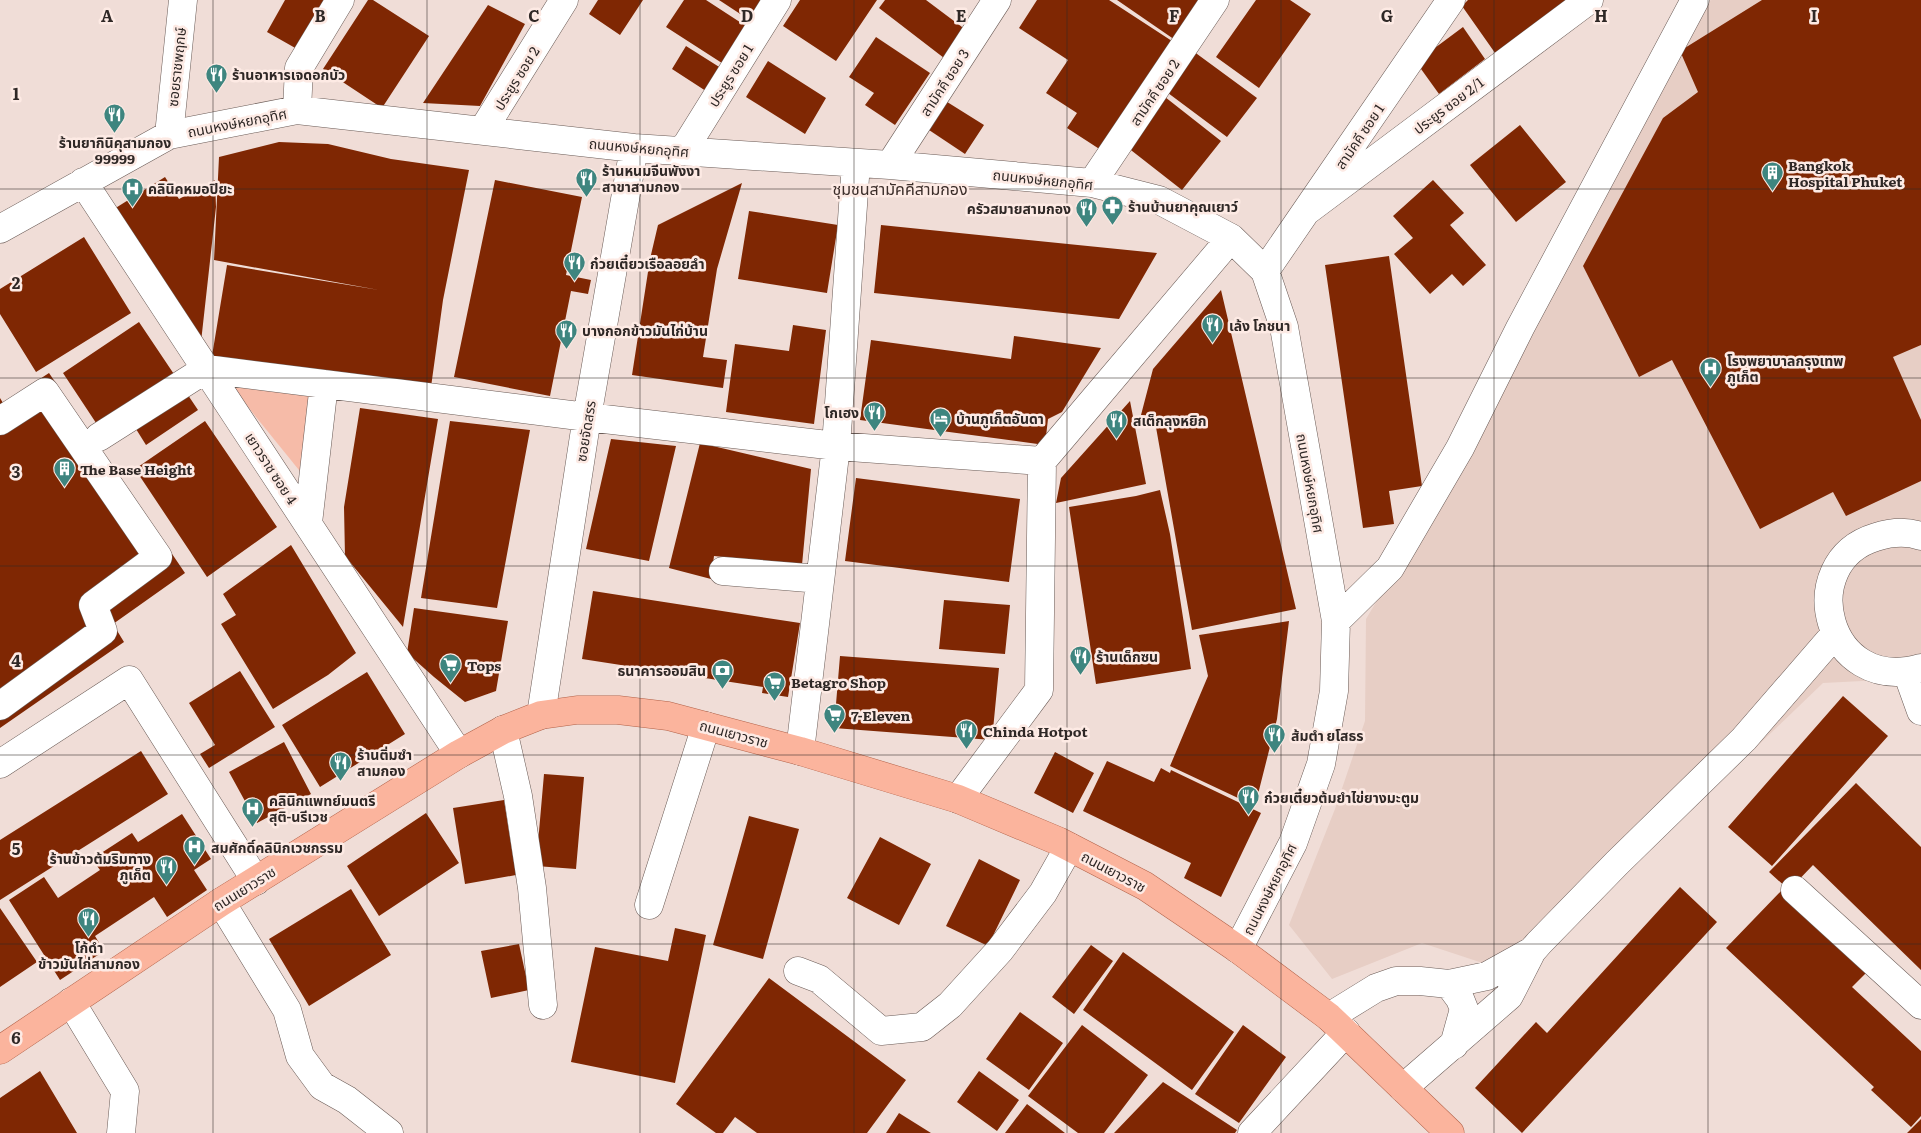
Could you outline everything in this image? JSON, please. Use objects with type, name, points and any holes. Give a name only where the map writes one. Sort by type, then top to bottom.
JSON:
[{"type":"main road","name":"ถนนเยาวราช","points":[[0,1050],[221,902],[460,754],[503,730],[542,715],[577,710],[618,710],[668,716],[800,751],[958,799],[1069,847],[1144,886],[1238,949],[1338,1024],[1450,1133]]},
{"type":"street","name":"ซอยราชพฤกษ์","points":[[169,135],[183,0]]},
{"type":"street","points":[[296,110],[299,68],[340,0]]},
{"type":"street","name":"ประยูร ซอย 2","points":[[483,130],[564,0]]},
{"type":"street","name":"ประยูร ซอย 1","points":[[684,151],[777,0]]},
{"type":"street","name":"สามัคคี ซอย 3","points":[[890,165],[997,0]]},
{"type":"street","name":"สามัคคี ซอย 2","points":[[1092,183],[1215,0]]},
{"type":"street","name":"สามัคคี ซอย 1","points":[[1265,271],[1451,0]]},
{"type":"street","name":"ประยูร ซอย 2/1","points":[[1308,210],[1589,0]]},
{"type":"street","points":[[1336,621],[1390,568],[1460,448],[1520,328],[1695,0]]},
{"type":"street","name":"ถนนหงษ์หยกอุทิศ","points":[[0,229],[169,135],[296,110],[634,148],[890,165],[1092,183],[1159,200],[1232,238],[1265,271],[1284,327],[1336,621],[1334,691],[1321,764],[1293,843],[1238,949]]},
{"type":"street","name":"ซอยจัดสรร","points":[[542,715],[587,417],[634,148]]},
{"type":"street","points":[[800,751],[836,446],[856,163]]},
{"type":"street","name":"เยาวราช ซอย 4","points":[[83,182],[460,754]]},
{"type":"street","points":[[958,799],[1039,690],[1042,461],[1232,238]]},
{"type":"street","points":[[99,437],[206,369],[836,446],[1042,461]]},
{"type":"street","points":[[308,523],[324,384]]},
{"type":"street","points":[[0,421],[45,392],[158,557],[93,605],[103,631],[0,706]]},
{"type":"street","points":[[1921,536],[1910,533],[1887,533],[1866,540],[1849,553],[1836,571],[1829,592],[1829,614],[1835,634],[1848,652],[1865,665],[1886,672],[1914,670],[1921,711]]},
{"type":"street","points":[[723,571],[820,579]]},
{"type":"street","points":[[1403,1088],[1508,996],[1532,951],[1617,863],[1744,739],[1835,634]]},
{"type":"street","points":[[0,764],[129,680],[256,881]]},
{"type":"street","points":[[649,905],[706,726]]},
{"type":"street","points":[[503,730],[518,796],[532,888],[543,1005]]},
{"type":"street","points":[[798,971],[818,979],[881,1031],[922,1027],[950,1005],[1000,950],[1042,893],[1069,847]]},
{"type":"street","points":[[1795,890],[1921,1004]]},
{"type":"street","points":[[221,902],[287,1010],[300,1056],[322,1086],[347,1100],[389,1133]]},
{"type":"street","points":[[1252,1133],[1338,1024],[1376,988],[1396,981],[1420,980],[1449,984],[1487,976],[1532,951]]},
{"type":"street","points":[[1449,984],[1460,999],[1464,1009],[1454,1045]]},
{"type":"street","points":[[71,1002],[125,1091],[121,1133]]},
{"type":"shaded area","name":"โรงพยาบาลกรุงเทพ ภูเก็ต","points":[[1712,0],[1921,0],[1921,678],[1823,683],[1519,975],[1422,943],[1332,979],[1289,925],[1335,809],[1365,721],[1366,619],[1430,512],[1695,4]]},
{"type":"shaded area","points":[[227,381],[313,396],[303,475]]},
{"type":"building","points":[[285,0],[326,0],[297,49],[267,32]]},
{"type":"building","points":[[368,0],[373,0],[429,36],[382,108],[323,69]]},
{"type":"building","points":[[598,0],[643,0],[620,35],[589,14]]},
{"type":"building","points":[[684,0],[706,0],[749,28],[725,65],[666,27]]},
{"type":"building","points":[[719,0],[769,0],[754,23]]},
{"type":"building","points":[[800,0],[877,0],[836,61],[783,26]]},
{"type":"building","points":[[885,0],[926,0],[966,30],[944,58],[879,8]]},
{"type":"building","points":[[1037,0],[1109,0],[1175,43],[1104,152],[1067,128],[1077,113],[1046,93],[1068,60],[1019,28]]},
{"type":"building","points":[[1117,0],[1207,0],[1178,42]]},
{"type":"building","points":[[1256,0],[1290,0],[1311,14],[1259,88],[1216,57]]},
{"type":"building","points":[[1468,0],[1581,0],[1500,60],[1462,6]]},
{"type":"building","name":"Bangkok Hospital Phuket","points":[[1762,0],[1921,0],[1921,345],[1893,357],[1921,420],[1921,481],[1846,516],[1833,492],[1760,529],[1672,360],[1639,377],[1583,266],[1663,118],[1698,92],[1680,51]]},
{"type":"building","points":[[488,5],[525,24],[480,106],[423,103]]},
{"type":"building","points":[[1463,27],[1485,59],[1439,94],[1416,62]]},
{"type":"building","points":[[876,37],[930,73],[895,125],[865,105],[874,93],[849,77]]},
{"type":"building","points":[[686,46],[724,70],[709,93],[672,69]]},
{"type":"building","points":[[1193,51],[1257,98],[1227,137],[1164,90]]},
{"type":"building","points":[[768,61],[826,98],[805,134],[746,97]]},
{"type":"building","points":[[1165,97],[1221,141],[1182,190],[1127,147]]},
{"type":"building","points":[[944,100],[984,125],[965,154],[926,128]]},
{"type":"building","points":[[1520,125],[1566,182],[1516,222],[1470,165]]},
{"type":"building","points":[[279,142],[328,144],[391,159],[469,170],[443,300],[431,387],[212,356],[227,265],[379,290],[214,260],[219,157]]},
{"type":"building","points":[[165,177],[179,199],[215,180],[216,207],[201,342],[114,209]]},
{"type":"building","points":[[495,180],[582,197],[566,275],[591,280],[588,294],[571,291],[550,396],[454,377]]},
{"type":"building","points":[[1433,180],[1464,213],[1450,225],[1486,265],[1463,286],[1452,274],[1430,294],[1394,254],[1413,238],[1393,216]]},
{"type":"building","points":[[742,183],[717,269],[703,357],[727,360],[723,388],[632,375],[650,259],[658,225]]},
{"type":"building","points":[[749,211],[838,225],[827,293],[738,279]]},
{"type":"building","points":[[881,225],[1157,253],[1119,319],[874,293]]},
{"type":"building","points":[[84,237],[131,313],[36,372],[0,314],[0,289]]},
{"type":"building","points":[[1389,256],[1422,486],[1389,491],[1394,524],[1363,528],[1325,265]]},
{"type":"building","points":[[1221,290],[1296,609],[1192,630],[1154,416],[1141,415],[1153,369]]},
{"type":"building","points":[[139,322],[198,410],[146,445],[131,421],[106,438],[63,373]]},
{"type":"building","points":[[793,325],[826,330],[814,424],[726,412],[735,344],[789,351]]},
{"type":"building","points":[[1014,336],[1101,348],[1062,412],[1048,419],[1045,445],[860,420],[871,340],[1011,359]]},
{"type":"building","name":"The Base Height","points":[[49,373],[185,573],[113,624],[124,642],[0,728],[0,398],[3,403]]},
{"type":"building","name":"สเต็กลุงหยิก","points":[[1130,401],[1146,484],[1056,503],[1061,478]]},
{"type":"building","points":[[360,408],[438,419],[403,627],[345,556],[344,507]]},
{"type":"building","points":[[205,421],[277,527],[207,577],[135,469]]},
{"type":"building","points":[[450,421],[530,430],[497,608],[421,598]]},
{"type":"building","points":[[611,439],[676,446],[649,561],[586,549]]},
{"type":"building","points":[[700,443],[811,469],[802,565],[714,556],[711,579],[669,568]]},
{"type":"building","points":[[856,478],[1020,499],[1009,582],[845,561]]},
{"type":"building","points":[[1160,490],[1170,534],[1191,669],[1096,684],[1069,507]]},
{"type":"building","points":[[291,545],[356,653],[328,675],[273,709],[221,624],[236,615],[223,594]]},
{"type":"building","points":[[593,591],[800,623],[788,697],[762,693],[763,687],[582,659]]},
{"type":"building","points":[[944,600],[1010,605],[1005,654],[939,649]]},
{"type":"building","points":[[414,608],[508,621],[496,691],[465,702],[407,653]]},
{"type":"building","points":[[1289,621],[1277,719],[1255,806],[1170,766],[1208,676],[1199,635]]},
{"type":"building","points":[[840,656],[999,668],[992,740],[834,728]]},
{"type":"building","points":[[240,671],[275,727],[209,768],[200,754],[215,745],[189,703]]},
{"type":"building","points":[[367,672],[405,734],[320,787],[282,725]]},
{"type":"building","points":[[1843,696],[1888,736],[1772,866],[1728,827]]},
{"type":"building","points":[[284,742],[311,794],[257,823],[229,772]]},
{"type":"building","points":[[141,751],[168,794],[0,900],[0,840]]},
{"type":"building","points":[[1055,752],[1094,773],[1073,813],[1034,793]]},
{"type":"building","points":[[1107,761],[1154,782],[1161,768],[1170,773],[1171,770],[1261,813],[1221,897],[1184,878],[1191,863],[1083,811]]},
{"type":"building","points":[[544,774],[584,777],[576,869],[536,866]]},
{"type":"building","points":[[1856,783],[1921,847],[1921,970],[1813,865],[1789,890],[1769,872]]},
{"type":"building","points":[[504,800],[516,875],[465,884],[453,808]]},
{"type":"building","points":[[426,813],[459,863],[379,916],[347,866]]},
{"type":"building","points":[[182,814],[211,859],[194,870],[207,890],[167,917],[154,897],[95,936],[104,951],[60,980],[9,900],[44,877],[58,898],[100,870],[92,859],[132,833],[138,842]]},
{"type":"building","points":[[749,816],[799,829],[763,959],[713,945]]},
{"type":"building","points":[[880,837],[931,864],[899,925],[847,898]]},
{"type":"building","points":[[979,859],[1020,880],[988,946],[946,926]]},
{"type":"building","points":[[1680,887],[1717,922],[1522,1133],[1475,1088],[1536,1022],[1547,1033]]},
{"type":"building","points":[[351,889],[391,955],[309,1006],[269,939]]},
{"type":"building","points":[[1782,890],[1868,971],[1852,987],[1921,1051],[1921,1116],[1911,1127],[1871,1090],[1874,1087],[1726,948]]},
{"type":"building","points":[[0,908],[37,962],[0,987]]},
{"type":"building","points":[[675,928],[706,935],[675,1083],[571,1062],[595,947],[668,961]]},
{"type":"building","points":[[519,944],[529,990],[491,998],[481,951]]},
{"type":"building","points":[[1091,945],[1113,961],[1074,1014],[1052,997]]},
{"type":"building","points":[[1123,952],[1234,1032],[1192,1090],[1083,1010]]},
{"type":"building","points":[[769,978],[906,1080],[867,1133],[757,1133],[735,1117],[723,1133],[716,1133],[676,1104]]},
{"type":"building","points":[[1020,1012],[1063,1043],[1029,1090],[986,1059]]},
{"type":"building","points":[[1082,1025],[1148,1075],[1104,1133],[1078,1133],[1028,1096]]},
{"type":"building","points":[[1243,1025],[1286,1057],[1239,1123],[1195,1094]]},
{"type":"building","points":[[40,1071],[77,1133],[0,1133],[0,1098]]},
{"type":"building","points":[[979,1071],[1019,1100],[997,1131],[957,1102]]},
{"type":"building","points":[[1163,1082],[1237,1130],[1235,1133],[1114,1133]]},
{"type":"building","points":[[1027,1104],[1065,1133],[1005,1133]]},
{"type":"building","points":[[899,1113],[931,1133],[886,1133]]},
{"type":"building","points":[[1921,1119],[1921,1133],[1907,1133]]},
{"type":"place","name":"ร้านอาหารเจดอกบัว","points":[[216,93]]},
{"type":"place","name":"ร้านยากินิคุสามกอง 99999","points":[[115,133]]},
{"type":"place","name":"Bangkok Hospital Phuket","points":[[1772,192]]},
{"type":"place","name":"ร้านหนมจีนพังงา สาขาสามกอง","points":[[586,197]]},
{"type":"place","name":"คลินิคหมอปิยะ","points":[[132,207]]},
{"type":"place","name":"ร้านบ้านยาคุณเยาว์","points":[[1112,225]]},
{"type":"place","name":"ครัวสมายสามกอง","points":[[1087,227]]},
{"type":"place","name":"ก๋วยเตี๋ยวเรือลอยลำ","points":[[574,282]]},
{"type":"place","name":"เล้ง โภชนา","points":[[1213,344]]},
{"type":"place","name":"บางกอกข้าวมันไก่บ้าน","points":[[566,349]]},
{"type":"place","name":"โรงพยาบาลกรุงเทพ ภูเก็ต","points":[[1711,387]]},
{"type":"place","name":"โกเฮง","points":[[875,431]]},
{"type":"place","name":"บ้านภูเก็ตอันดา","points":[[940,437]]},
{"type":"place","name":"สเต็กลุงหยิก","points":[[1117,439]]},
{"type":"place","name":"The Base Height","points":[[64,488]]},
{"type":"place","name":"ร้านเด็กซน","points":[[1080,675]]},
{"type":"place","name":"Tops","points":[[451,684]]},
{"type":"place","name":"ธนาคารออมสิน","points":[[722,689]]},
{"type":"place","name":"Betagro Shop","points":[[775,701]]},
{"type":"place","name":"7-Eleven","points":[[835,734]]},
{"type":"place","name":"Chinda Hotpot","points":[[967,750]]},
{"type":"place","name":"ส้มตำ ยโสธร","points":[[1275,754]]},
{"type":"place","name":"ร้านติ่มซำ สามกอง","points":[[341,781]]},
{"type":"place","name":"ก๋วยเตี๋ยวต้มยำไข่ยางมะตูม","points":[[1248,816]]},
{"type":"place","name":"คลินิกแพทย์มนตรี สุติ-นรีเวช","points":[[253,827]]},
{"type":"place","name":"สมศักดิ์คลินิกเวชกรรม","points":[[195,866]]},
{"type":"place","name":"ร้านข้าวต้มริมทาง ภูเก็ต","points":[[167,885]]},
{"type":"place","name":"โก้ดำ ข้าวมันไก่สามกอง","points":[[89,938]]},
{"type":"district","name":"ชุมชนสามัคคีสามกอง","points":[[900,188]]}]
